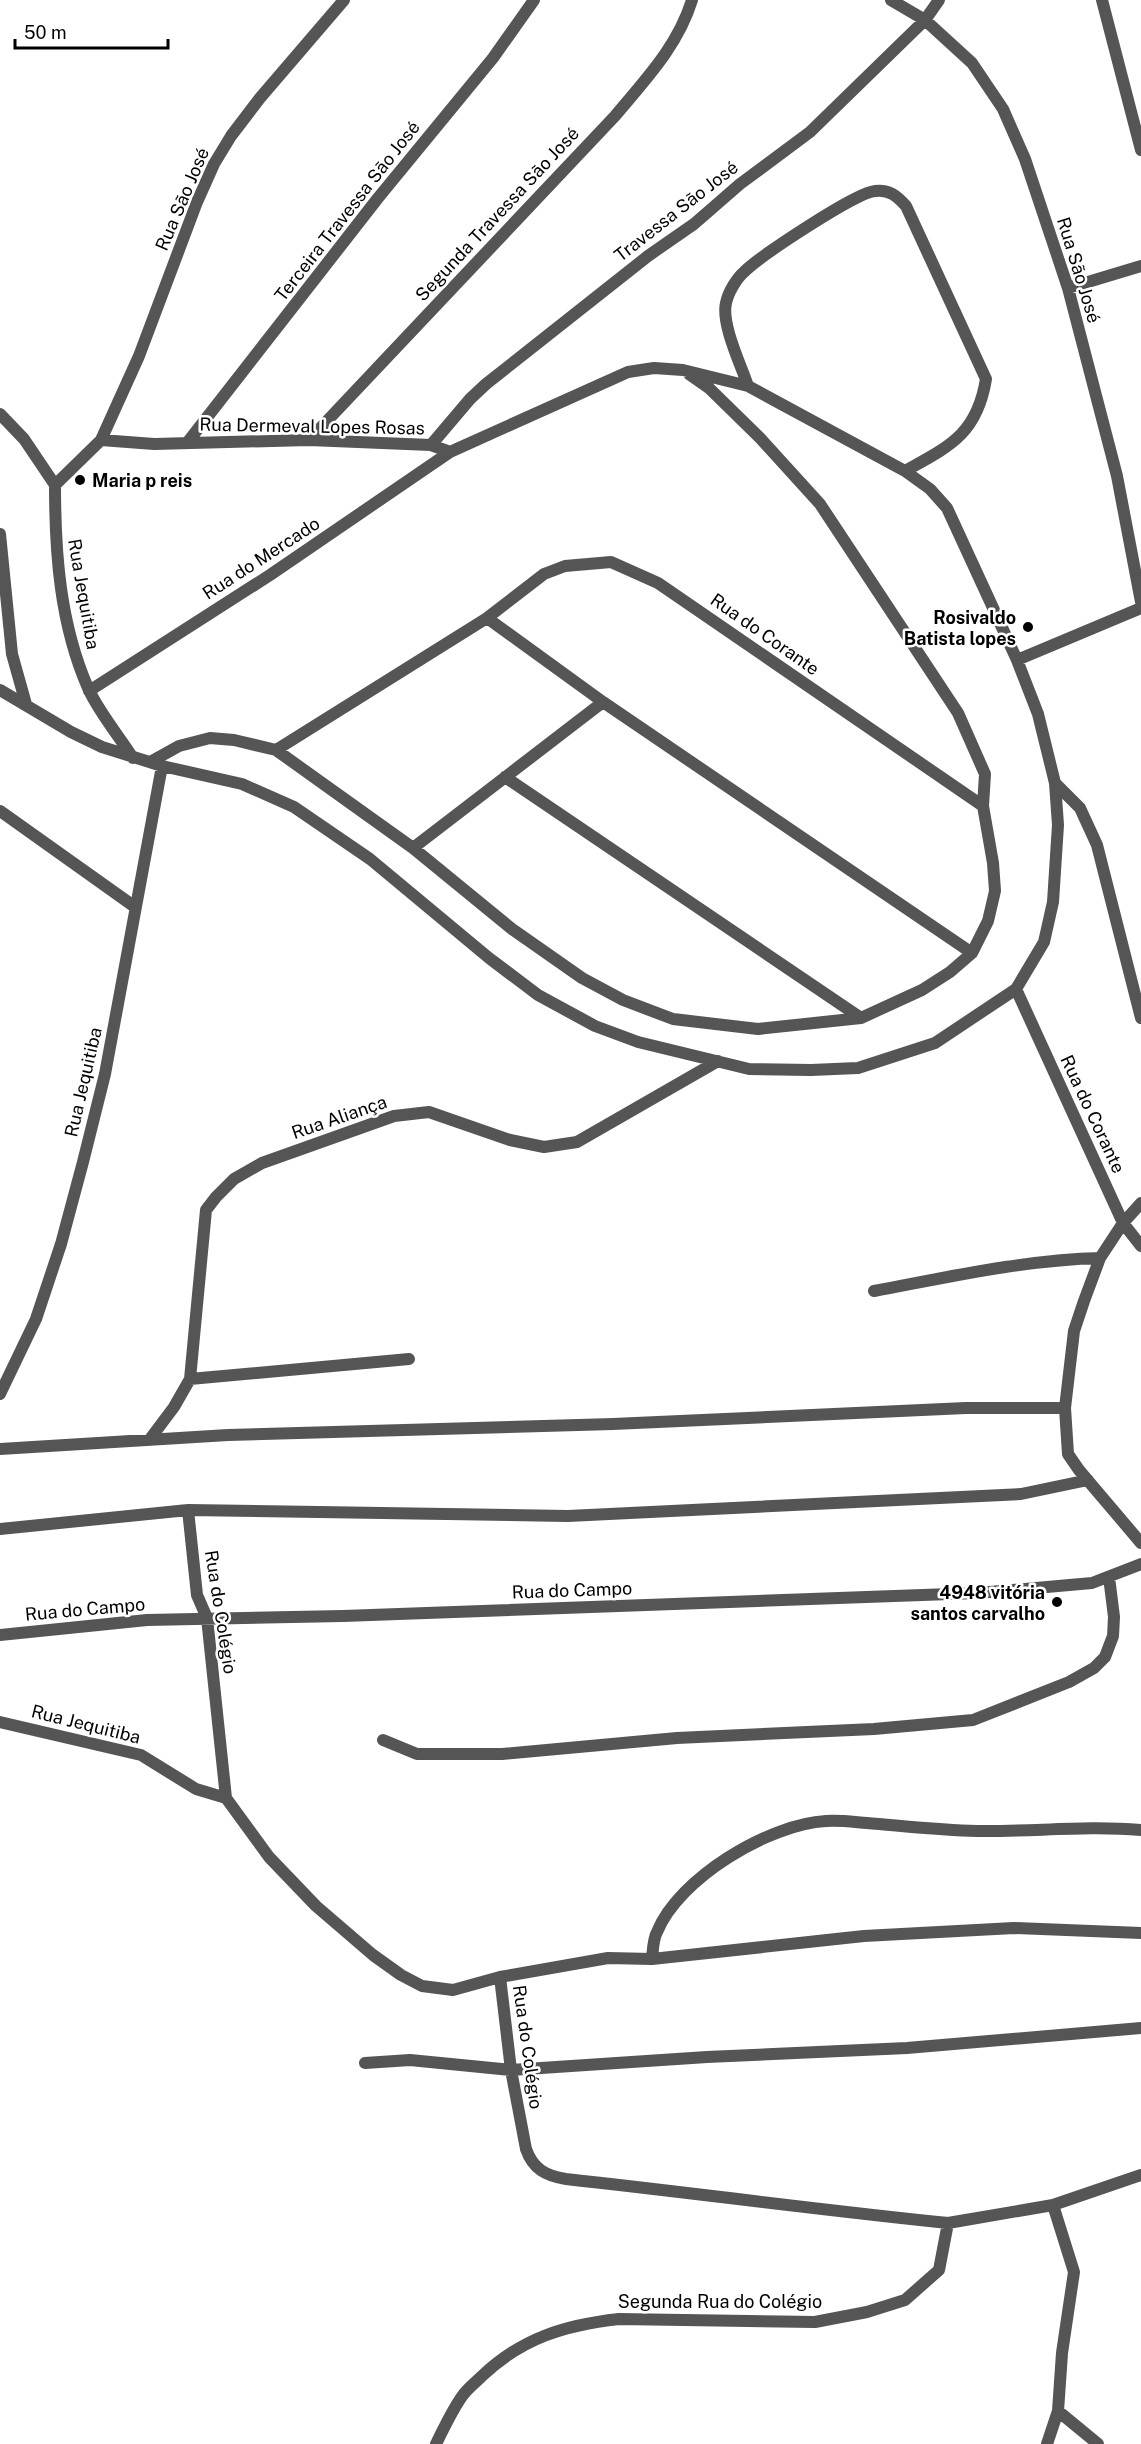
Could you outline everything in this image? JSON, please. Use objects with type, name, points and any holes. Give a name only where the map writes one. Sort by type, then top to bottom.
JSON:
[{"type":"street","name":"Rua São José","points":[[101,440],[139,356],[197,202],[214,164],[231,136],[260,98],[344,0]]},
{"type":"street","name":"Terceira Travessa São José","points":[[187,443],[378,198],[493,58],[534,0]]},
{"type":"street","name":"Segunda Travessa São José","points":[[309,440],[615,116],[662,60],[687,19],[692,0]]},
{"type":"street","name":"Rua São José","points":[[891,0],[925,20],[972,63],[1003,109],[1025,159],[1068,288],[1117,476],[1141,602]]},
{"type":"street","name":"Travessa São José","points":[[430,445],[470,399],[492,379],[648,256],[694,224],[740,184],[810,132],[925,20],[939,0]]},
{"type":"street","points":[[1102,0],[1141,150]]},
{"type":"street","points":[[748,386],[724,314],[727,300],[741,274],[758,260],[833,211],[873,191],[892,193],[906,206],[986,379],[983,399],[976,417],[956,439],[939,452],[905,471]]},
{"type":"street","points":[[1068,288],[1141,266]]},
{"type":"street","points":[[0,690],[102,747],[133,758],[242,784],[294,807],[370,859],[489,958],[538,995],[595,1026],[638,1042],[749,1069],[858,1068],[936,1043],[1016,989],[1044,942],[1053,902],[1058,825],[1055,783],[1038,714],[1017,660],[947,508],[930,489],[905,471],[748,386],[683,370],[654,368],[628,372],[450,452]]},
{"type":"street","points":[[157,764],[179,746],[210,738],[234,740],[276,750],[413,848],[512,929],[582,978],[623,1000],[673,1019],[759,1029],[861,1018],[922,990],[950,972],[972,953],[988,921],[995,891],[993,863],[983,806],[985,774],[958,713],[859,559],[820,504],[760,438],[709,388],[683,370]]},
{"type":"street","points":[[0,414],[24,440],[55,485],[101,440]]},
{"type":"street","name":"Rua Dermeval Lopes Rosas","points":[[101,440],[127,443],[309,440],[430,445],[450,452]]},
{"type":"street","name":"Rua do Mercado","points":[[89,691],[270,575],[450,452]]},
{"type":"street","name":"Rua Jequitiba","points":[[55,485],[55,535],[70,641],[89,691],[133,758]]},
{"type":"street","points":[[1,537],[12,654],[26,704]]},
{"type":"street","name":"Rua do Corante","points":[[276,750],[487,618],[543,574],[565,566],[611,562],[658,583],[983,806]]},
{"type":"street","points":[[1017,660],[1141,608]]},
{"type":"street","points":[[487,618],[603,702],[972,953]]},
{"type":"street","points":[[413,848],[603,702]]},
{"type":"street","name":"Rua Jequitiba","points":[[0,1394],[36,1319],[61,1244],[105,1074],[135,907],[157,764]]},
{"type":"street","points":[[505,777],[861,1018]]},
{"type":"street","points":[[1055,783],[1080,808],[1097,845],[1141,1018]]},
{"type":"street","points":[[0,811],[135,907]]},
{"type":"street","name":"Rua do Corante","points":[[1016,989],[1123,1223],[1141,1246]]},
{"type":"street","name":"Rua Aliança","points":[[150,1439],[174,1407],[190,1378],[206,1210],[234,1179],[262,1163],[394,1116],[418,1112],[429,1112],[510,1140],[544,1147],[576,1142],[718,1061]]},
{"type":"street","points":[[1141,1203],[1123,1223],[1100,1258],[1074,1331],[1065,1408],[1068,1454],[1141,1543]]},
{"type":"street","points":[[874,1291],[987,1270],[1067,1259],[1100,1258]]},
{"type":"street","points":[[190,1378],[409,1359]]},
{"type":"street","points":[[0,1449],[150,1439],[602,1424],[966,1408],[1065,1408]]},
{"type":"street","points":[[0,1529],[188,1510],[568,1516],[1021,1494],[1088,1480]]},
{"type":"street","name":"Rua do Colégio","points":[[188,1510],[198,1595],[207,1618],[226,1798],[269,1857],[316,1906],[373,1955],[401,1975],[422,1986],[453,1990],[500,1977],[511,2070],[530,2160],[539,2170],[552,2177],[705,2194],[800,2208],[948,2223]]},
{"type":"street","name":"Rua do Campo","points":[[0,1635],[147,1620],[343,1616],[978,1593],[1092,1583],[1141,1564]]},
{"type":"street","points":[[383,1740],[417,1754],[502,1754],[676,1738],[874,1729],[972,1720],[1069,1682],[1094,1668],[1105,1657],[1113,1636],[1109,1577]]},
{"type":"street","name":"Rua Jequitiba","points":[[0,1722],[141,1755],[196,1789],[226,1798]]},
{"type":"street","points":[[652,1959],[656,1932],[677,1901],[703,1876],[732,1856],[755,1841],[781,1831],[826,1821],[977,1831],[1105,1827],[1141,1830]]},
{"type":"street","points":[[500,1977],[608,1959],[652,1959],[864,1936],[1014,1928],[1141,1933]]},
{"type":"street","points":[[365,2063],[410,2060],[511,2070],[707,2057],[907,2048],[1141,2028]]},
{"type":"street","points":[[948,2223],[1053,2205],[1141,2175]]},
{"type":"street","points":[[1047,2444],[1058,2411],[1062,2353],[1074,2272],[1053,2205]]},
{"type":"street","name":"Segunda Rua do Colégio","points":[[436,2444],[463,2394],[498,2361],[523,2344],[595,2322],[619,2319],[815,2322],[867,2312],[905,2300],[939,2270],[948,2223]]},
{"type":"street","points":[[1058,2411],[1098,2444]]},
{"type":"place","name":"Maria p reis","points":[[80,480]]},
{"type":"place","name":"Rosivaldo Batista lopes","points":[[1028,627]]},
{"type":"place","name":"4948 vitória santos carvalho","points":[[1057,1602]]}]
